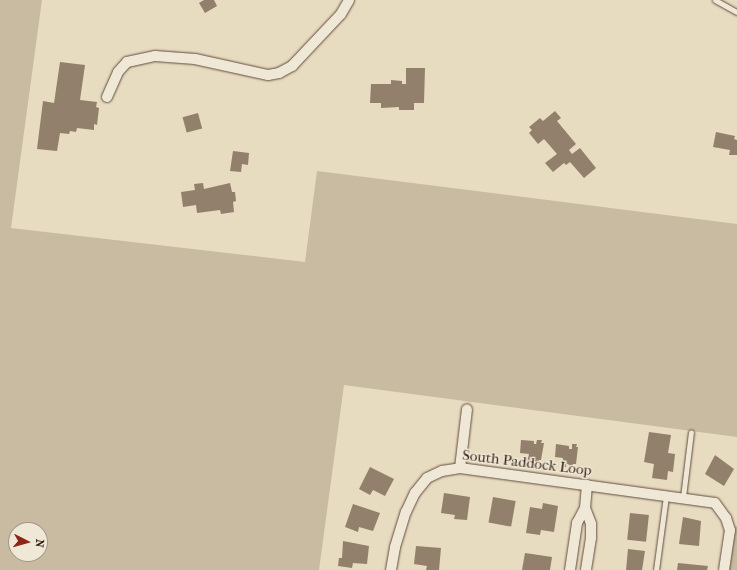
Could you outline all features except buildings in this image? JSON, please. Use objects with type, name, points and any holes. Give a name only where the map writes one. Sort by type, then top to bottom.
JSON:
[{"type":"street","points":[[107,97],[118,72],[127,62],[155,56],[195,59],[268,75],[280,73],[292,66],[341,14],[349,0]]},
{"type":"street","points":[[460,468],[467,409]]},
{"type":"street","name":"South Paddock Loop","points":[[391,570],[395,547],[404,519],[415,493],[427,478],[442,471],[460,468],[587,486],[683,497],[715,503],[726,518],[730,530],[724,570]]},
{"type":"street","points":[[570,570],[577,524],[585,508],[587,486]]},
{"type":"street","points":[[585,508],[591,524],[586,570]]},
{"type":"lane","points":[[715,0],[737,12]]},
{"type":"lane","points":[[683,497],[691,432]]},
{"type":"lane","points":[[656,570],[666,495]]},
{"type":"shaded area","points":[[0,0],[42,0],[11,228],[305,262],[317,171],[737,224],[737,437],[344,385],[319,570],[0,570]]},
{"type":"shaded area","points":[[737,526],[737,570],[724,570],[730,530]]}]
